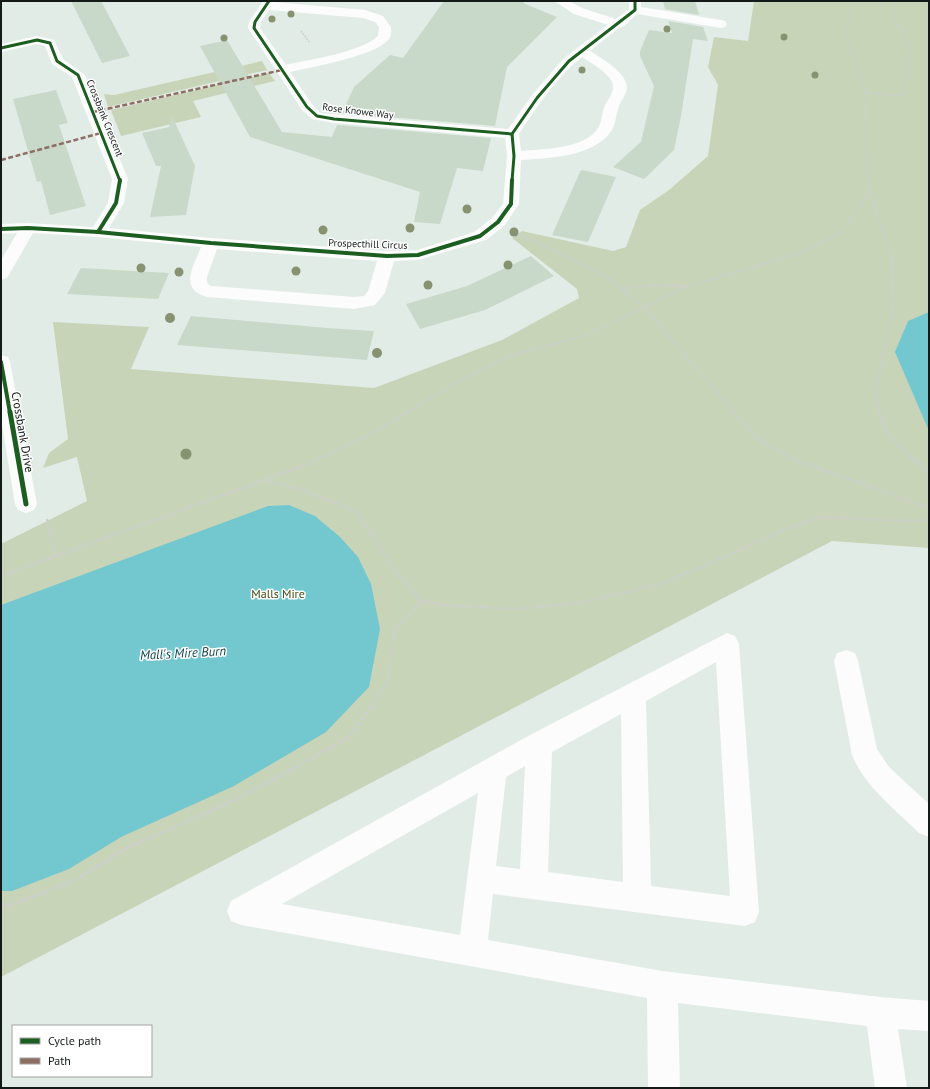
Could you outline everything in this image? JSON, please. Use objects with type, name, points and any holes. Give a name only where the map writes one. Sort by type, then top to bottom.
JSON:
[{"type":"street","points":[[560,1],[578,11],[619,24]]},
{"type":"street","points":[[268,3],[309,9],[365,14],[379,19],[385,27],[384,36],[374,45],[282,70]]},
{"type":"street","name":"Rose Knowe Way","points":[[268,3],[255,22],[254,28],[307,107],[318,116],[334,119],[512,134]]},
{"type":"street","points":[[512,134],[536,98],[569,61],[619,24],[635,6],[721,24]]},
{"type":"street","name":"Crossbank Crescent","points":[[1,48],[37,40],[50,43],[57,61],[78,75],[120,179],[116,203],[98,232]]},
{"type":"street","points":[[514,156],[552,152],[587,145],[597,138],[605,129],[612,105],[617,97],[620,86],[617,77],[583,52]]},
{"type":"street","name":"Prospecthill Circus","points":[[1,229],[28,228],[98,232],[211,243],[387,256],[418,255],[480,236],[498,222],[511,204],[514,156],[512,134]]},
{"type":"street","points":[[1,274],[28,228]]},
{"type":"street","points":[[211,243],[198,277],[199,284],[207,291],[354,303],[369,301],[376,293],[387,256]]},
{"type":"street","name":"Crossbank Drive","points":[[1,362],[26,504]]},
{"type":"street","points":[[481,878],[745,912],[728,644],[539,744],[241,912],[662,986],[880,1012],[929,1016]]},
{"type":"street","points":[[846,661],[865,755],[880,776],[929,822]]},
{"type":"street","points":[[634,694],[637,898]]},
{"type":"street","points":[[533,885],[539,744]]},
{"type":"street","points":[[472,953],[494,769]]},
{"type":"street","points":[[662,986],[664,1088]]},
{"type":"street","points":[[880,1012],[891,1088]]},
{"type":"path","points":[[851,1],[847,34],[866,92],[865,131],[870,192],[891,256],[892,270],[893,306],[875,394],[880,418],[895,442],[929,473]]},
{"type":"path","points":[[866,92],[898,96],[904,94],[910,52],[903,29],[895,24],[893,20],[896,1]]},
{"type":"path","points":[[309,9],[299,28],[321,60]]},
{"type":"path","points":[[1,576],[306,465],[368,436],[449,387],[513,355],[581,337],[689,286],[794,255],[841,233],[870,192]]},
{"type":"path","points":[[498,222],[528,239],[607,277],[644,307],[758,438],[790,458],[929,508]]},
{"type":"path","points":[[620,288],[660,284],[689,286]]},
{"type":"path","points":[[264,480],[303,490],[356,511],[398,575],[421,601],[443,605],[516,609],[578,603],[657,585],[713,562],[779,532],[821,517],[929,520]]},
{"type":"path","points":[[26,504],[46,516],[55,556]]},
{"type":"path","points":[[1,905],[11,905],[73,881],[127,848],[237,799],[350,737],[388,682],[395,631],[421,601]]},
{"type":"green space","name":"Malls Mire","points":[[754,1],[929,1],[929,548],[832,541],[1,977],[1,544],[87,501],[77,457],[43,468],[49,453],[68,439],[53,322],[149,327],[131,369],[374,388],[502,340],[579,298],[577,289],[512,238],[522,231],[613,251],[626,247],[640,210],[669,190],[708,156],[718,85],[708,67],[714,37],[748,41]]},
{"type":"green space","points":[[262,61],[267,70],[108,107],[104,94],[114,95]]},
{"type":"green space","points":[[269,73],[275,81],[193,101],[201,117],[121,136],[111,110]]},
{"type":"water","points":[[929,312],[929,431],[895,352],[908,321]]},
{"type":"water","name":"Mall's Mire Burn","points":[[289,505],[315,516],[340,537],[358,557],[371,584],[380,629],[369,687],[326,732],[234,786],[121,837],[69,869],[12,891],[1,891],[1,605],[268,506]]},
{"type":"building","points":[[71,1],[101,1],[130,56],[102,63]]},
{"type":"building","points":[[444,1],[522,1],[525,4],[557,17],[507,67],[495,126],[342,113],[354,87],[390,55],[403,58]]},
{"type":"building","points":[[663,1],[695,1],[699,15],[665,9]]},
{"type":"building","points":[[668,21],[703,27],[708,41],[693,39],[674,150],[644,179],[613,167],[641,142],[654,86],[640,56],[640,51],[649,30],[672,33]]},
{"type":"building","points":[[227,40],[282,132],[332,137],[337,125],[491,138],[483,171],[457,168],[440,224],[414,222],[420,192],[250,137],[200,46]]},
{"type":"building","points":[[56,90],[68,123],[59,125],[86,206],[50,215],[41,181],[37,182],[13,99]]},
{"type":"building","points":[[172,116],[195,166],[186,215],[150,217],[161,166],[156,166],[142,133],[169,127]]},
{"type":"building","points":[[581,170],[616,177],[588,242],[552,235]]},
{"type":"building","points":[[531,256],[554,276],[485,310],[420,329],[406,304],[467,286]]},
{"type":"building","points":[[81,268],[169,273],[158,299],[67,294]]},
{"type":"building","points":[[191,316],[374,331],[367,360],[177,345]]},
{"type":"marked path","points":[[93,112],[282,70]]},
{"type":"marked path","points":[[1,160],[101,133]]},
{"type":"cycle path","points":[[269,1],[255,22],[254,28],[307,107],[317,116],[334,119],[512,134]]},
{"type":"cycle path","points":[[1,229],[28,228],[98,232],[211,243],[387,256],[418,255],[480,236],[498,222],[511,204],[514,156],[512,134],[537,98],[569,61],[635,10],[635,1]]},
{"type":"cycle path","points":[[1,48],[37,40],[50,43],[57,61],[78,75],[120,179],[116,203],[98,232]]},
{"type":"cycle path","points":[[1,362],[26,504]]}]
